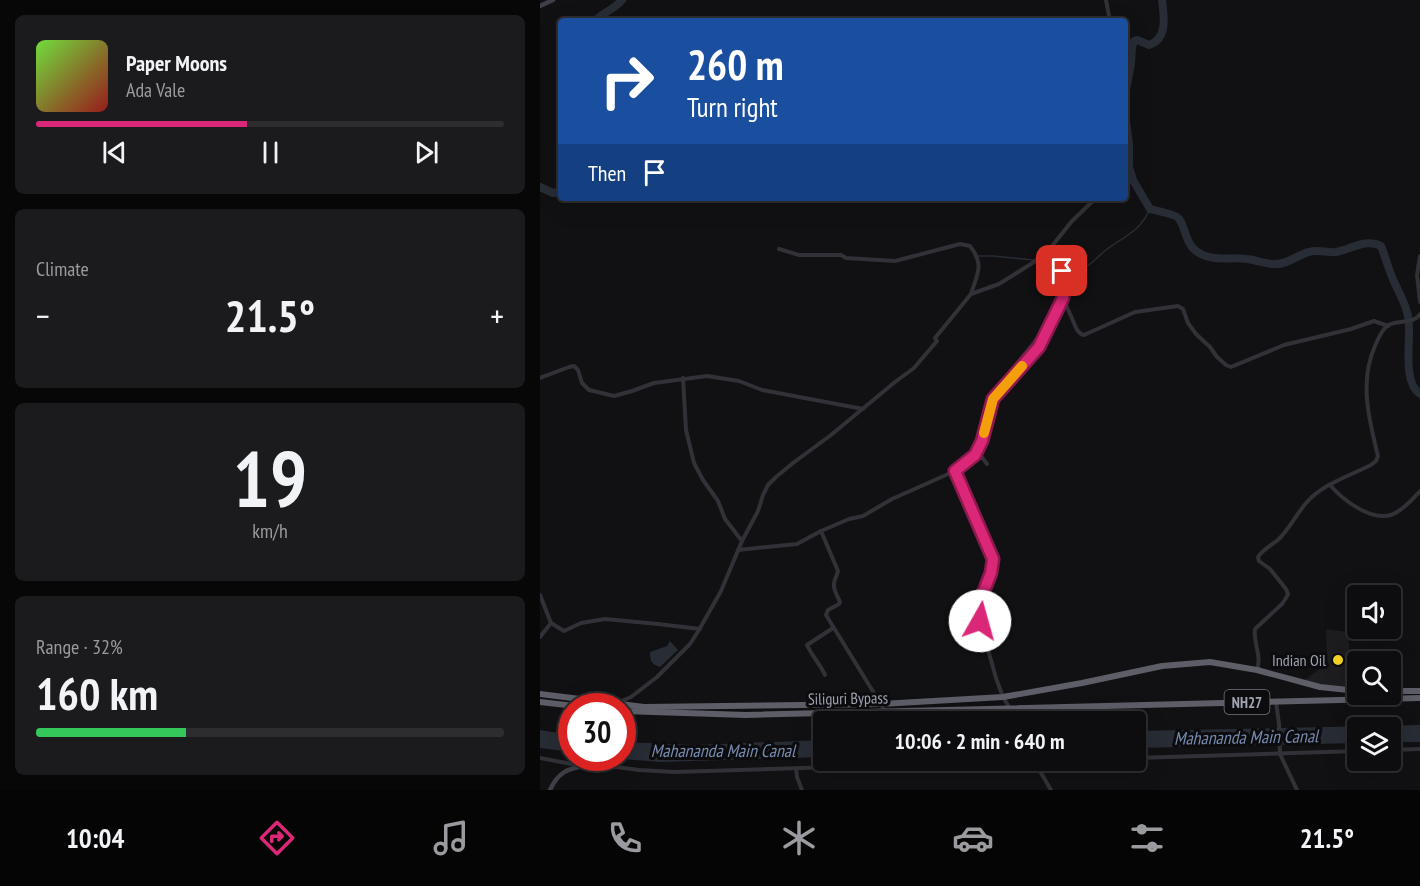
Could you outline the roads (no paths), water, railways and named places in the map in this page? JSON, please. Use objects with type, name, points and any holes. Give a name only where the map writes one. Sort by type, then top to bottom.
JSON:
[{"type":"highway","name":"NH27","points":[[636,706],[881,704],[1003,697],[1187,663],[1222,663],[1320,687],[1347,690]]},
{"type":"highway","points":[[1401,691],[1420,691]]},
{"type":"highway","name":"NH27","points":[[540,694],[558,697]]},
{"type":"highway","name":"NH27","points":[[1276,702],[1420,698]]},
{"type":"highway","points":[[540,702],[558,704]]},
{"type":"highway","name":"Siliguri Bypass","points":[[885,711],[1276,702]]},
{"type":"highway","name":"Siliguri Bypass","points":[[636,711],[746,715],[813,713]]},
{"type":"street","points":[[543,3],[553,0]]},
{"type":"street","points":[[1106,0],[1109,18]]},
{"type":"street","points":[[971,294],[999,284],[1034,262],[1048,251],[1072,221],[1093,201]]},
{"type":"street","points":[[636,693],[657,677],[690,644],[700,629],[721,591],[768,485],[914,368],[971,294],[980,266],[976,253],[970,246],[960,244],[895,261],[846,258],[841,255],[799,255],[779,249]]},
{"type":"street","points":[[1048,251],[1063,273],[1063,298],[1081,334],[1135,312],[1178,306],[1183,309],[1188,323],[1196,334],[1217,357],[1232,367],[1284,345],[1351,329],[1374,321],[1388,326],[1415,320],[1420,314]]},
{"type":"street","points":[[1420,256],[1417,276],[1420,302]]},
{"type":"street","points":[[738,550],[797,544],[849,519],[863,516],[892,499],[955,471],[975,455],[982,441],[993,399],[1039,347],[1063,298]]},
{"type":"street","points":[[1257,670],[1259,660],[1255,629],[1282,604],[1287,594],[1286,588],[1270,569],[1258,561],[1258,557],[1279,538],[1306,503],[1330,485],[1376,461],[1378,456],[1367,405],[1366,379],[1372,351],[1379,336],[1388,326]]},
{"type":"street","points":[[540,378],[574,366],[578,370],[582,383],[589,390],[614,396],[654,383],[707,376],[739,381],[762,390],[863,409]]},
{"type":"street","points":[[683,378],[686,430],[694,463],[718,501],[725,519],[742,541]]},
{"type":"street","points":[[976,453],[987,464]]},
{"type":"street","points":[[955,471],[993,559],[991,573],[980,601],[980,621],[996,678],[1009,707]]},
{"type":"street","points":[[1330,485],[1353,506],[1382,516],[1396,513],[1420,491]]},
{"type":"street","points":[[821,531],[838,571],[834,587],[840,602],[828,610],[826,615],[885,711]]},
{"type":"street","points":[[540,595],[551,623],[564,631],[581,623],[605,619],[700,629]]},
{"type":"street","points":[[540,636],[551,623]]},
{"type":"street","points":[[825,675],[807,645],[833,628]]},
{"type":"street","points":[[1276,702],[1280,754],[1297,790]]},
{"type":"street","points":[[1401,750],[1420,749]]},
{"type":"street","points":[[1146,758],[1347,751]]},
{"type":"street","points":[[540,758],[558,761]]},
{"type":"street","points":[[796,768],[802,790]]},
{"type":"street","points":[[636,769],[674,772],[813,768]]},
{"type":"street","points":[[550,790],[555,779],[566,771]]},
{"type":"street","points":[[1041,771],[1051,790]]},
{"type":"water","points":[[670,641],[678,650],[660,667],[655,665],[651,660],[650,652],[667,646]]},
{"type":"water","points":[[1401,725],[1420,725],[1420,742],[1401,742]]},
{"type":"water","name":"Mahananda Main Canal","points":[[1347,727],[1347,743],[1146,748],[1146,731]]},
{"type":"water","points":[[540,730],[558,733],[558,750],[540,748]]},
{"type":"water","name":"Mahananda Main Canal","points":[[813,740],[813,757],[661,762],[636,760],[636,743],[695,745]]},
{"type":"waterway","points":[[598,18],[622,0]]},
{"type":"waterway","points":[[1128,80],[1134,41],[1149,45],[1155,42],[1162,32],[1164,20],[1162,0]]},
{"type":"waterway","points":[[1128,136],[1129,167],[1133,180],[1150,209],[1177,217],[1191,246],[1201,254],[1279,264],[1312,251],[1336,252],[1370,243],[1381,246],[1407,313],[1409,372],[1411,381],[1420,394]]},
{"type":"waterway","points":[[540,187],[553,193],[558,192]]},
{"type":"waterway","points":[[1012,368],[1039,334],[1050,313],[1059,293],[1058,277],[1081,270],[1090,264],[1136,229],[1150,209]]},
{"type":"waterway","points":[[977,256],[1043,261],[1058,277]]},
{"type":"place","name":"Indian Oil","points":[[1338,660]]}]
